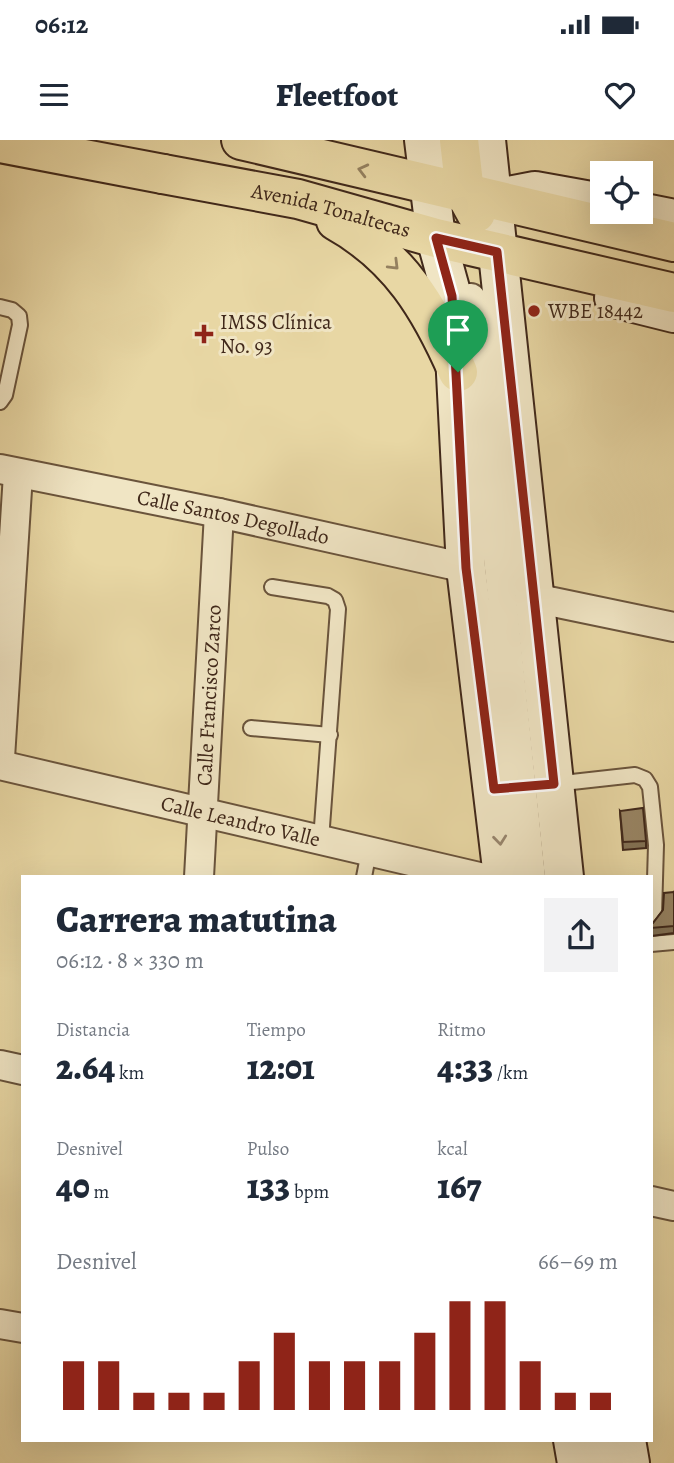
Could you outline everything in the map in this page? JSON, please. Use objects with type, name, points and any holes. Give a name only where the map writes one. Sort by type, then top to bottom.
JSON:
[{"type":"main road","points":[[58,140],[163,174]]},
{"type":"main road","points":[[241,140],[674,242]]},
{"type":"main road","points":[[436,238],[462,193],[459,140]]},
{"type":"main road","points":[[0,143],[163,174]]},
{"type":"main road","name":"Avenida Tonaltecas","points":[[163,174],[298,199],[436,238],[674,293]]},
{"type":"main road","points":[[298,199],[355,232],[400,269],[429,309],[458,372]]},
{"type":"street","points":[[424,140],[462,193],[497,252],[534,598],[531,875]]},
{"type":"street","points":[[462,193],[486,140]]},
{"type":"street","points":[[462,193],[551,191],[590,200]]},
{"type":"street","points":[[653,215],[674,219]]},
{"type":"street","points":[[436,238],[452,296],[466,568],[530,786],[563,875]]},
{"type":"street","name":"Avenida Tonaltecas","points":[[497,252],[509,263],[536,278],[674,313]]},
{"type":"street","points":[[471,298],[530,786],[504,875]]},
{"type":"street","points":[[0,758],[9,471]]},
{"type":"street","name":"Calle Santos Degollado","points":[[9,471],[219,513],[466,568]]},
{"type":"street","name":"Calle Francisco Zarco","points":[[199,875],[219,513]]},
{"type":"street","points":[[534,598],[674,627]]},
{"type":"street","name":"Calle Leandro Valle","points":[[0,765],[321,840],[367,864],[462,875]]},
{"type":"street","points":[[0,1065],[21,1070]]},
{"type":"street","points":[[653,1201],[674,1206]]},
{"type":"street","points":[[0,1324],[21,1328]]},
{"type":"street","points":[[573,1442],[577,1463]]},
{"type":"street","points":[[599,1442],[602,1463]]},
{"type":"street","points":[[626,1442],[630,1463]]},
{"type":"lane","points":[[0,307],[12,310],[19,316],[20,326],[5,395],[0,402]]},
{"type":"lane","points":[[272,587],[335,600],[338,609],[321,840]]},
{"type":"lane","points":[[251,728],[330,735]]},
{"type":"lane","points":[[530,786],[635,775],[645,779],[650,787],[656,845],[653,891]]},
{"type":"lane","points":[[653,944],[674,942]]},
{"type":"building","points":[[643,808],[646,841],[623,842],[620,811]]},
{"type":"building","points":[[674,892],[674,926],[653,928],[653,923],[663,910],[664,893]]},
{"type":"place","name":"WBE 18442","points":[[534,311]]},
{"type":"place","name":"IMSS Clínica No. 93","points":[[204,334]]},
{"type":"route","points":[[436,238],[497,252],[554,784],[494,789],[466,568],[458,372],[452,296],[436,238]]}]
